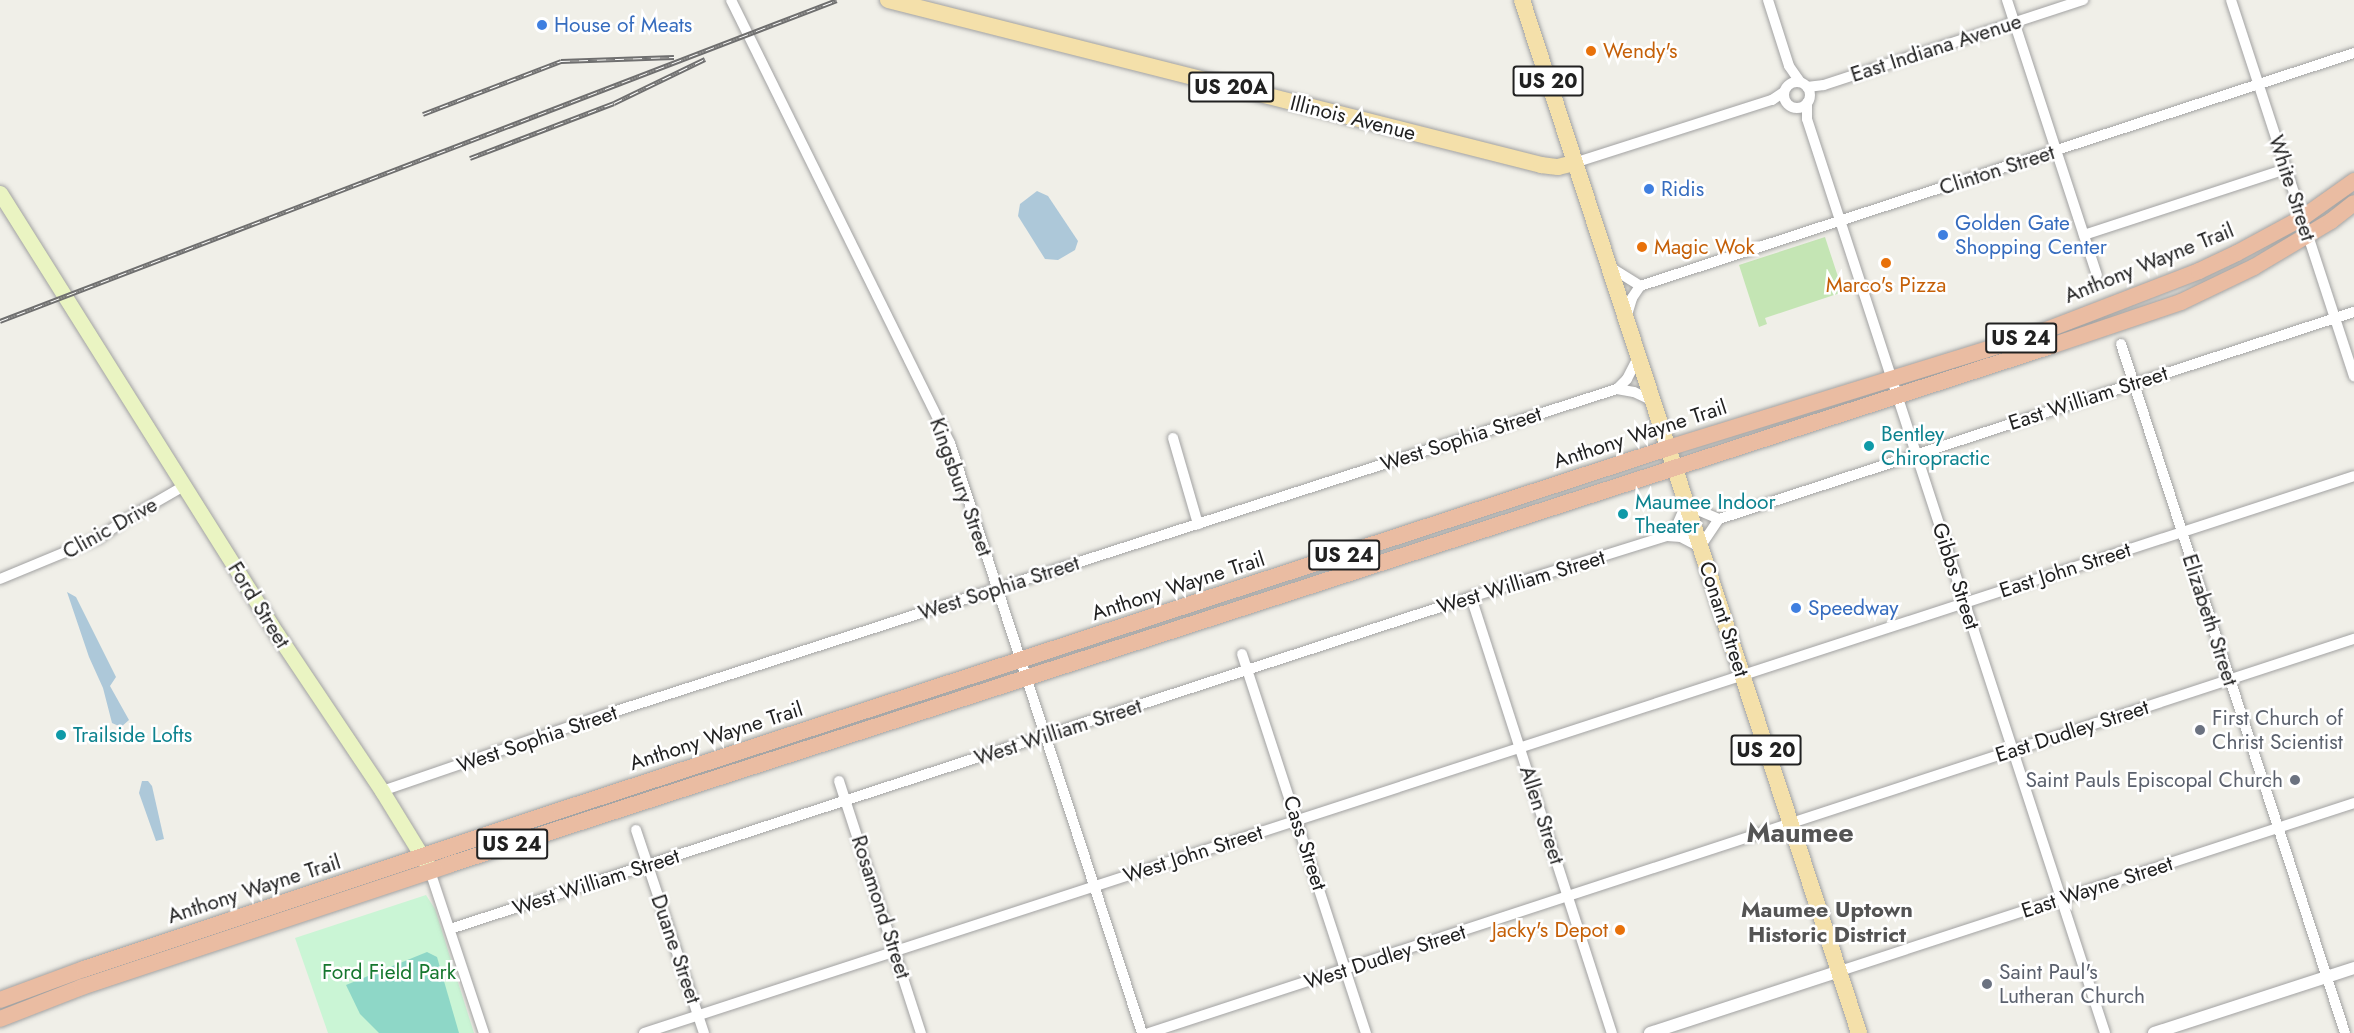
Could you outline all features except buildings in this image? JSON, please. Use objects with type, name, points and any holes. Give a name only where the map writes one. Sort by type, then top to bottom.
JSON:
[{"type":"highway","name":"Anthony Wayne Trail","points":[[0,1019],[82,987],[427,864],[1021,661],[1668,448],[2036,334],[2199,271],[2302,218],[2354,182]]},
{"type":"highway","name":"Anthony Wayne Trail","points":[[0,1000],[84,969],[1026,677],[2181,302],[2254,267],[2308,235],[2354,203]]},
{"type":"main road","name":"Illinois Avenue","points":[[888,0],[1541,165],[1558,166],[1574,163]]},
{"type":"main road","name":"Conant Street","points":[[1522,0],[1859,1033]]},
{"type":"main road","name":"Ford Street","points":[[0,193],[277,634],[382,791],[427,864]]},
{"type":"street","name":"Kingsbury Street","points":[[731,0],[950,443],[1142,1033]]},
{"type":"street","name":"Gibbs Street","points":[[1768,0],[2105,1033]]},
{"type":"street","points":[[2007,0],[2097,275]]},
{"type":"street","name":"East Indiana Avenue","points":[[1574,163],[1797,94],[2083,0]]},
{"type":"street","name":"White Street","points":[[2231,0],[2354,376]]},
{"type":"street","name":"Clinton Street","points":[[1640,286],[2354,53]]},
{"type":"street","points":[[2085,235],[2286,169]]},
{"type":"street","points":[[1608,266],[1640,286],[1628,308],[1626,320]]},
{"type":"street","name":"East William Street","points":[[1719,519],[2354,312]]},
{"type":"street","name":"Elizabeth Street","points":[[2121,344],[2345,1033]]},
{"type":"street","points":[[1617,389],[1627,378],[1638,357]]},
{"type":"street","name":"West Sophia Street","points":[[382,791],[607,714],[1617,389]]},
{"type":"street","points":[[1617,389],[1634,392],[1653,401]]},
{"type":"street","points":[[1173,438],[1198,524]]},
{"type":"street","name":"East John Street","points":[[1742,675],[2354,476]]},
{"type":"street","name":"Clinic Drive","points":[[0,579],[99,538],[184,486]]},
{"type":"street","points":[[1686,505],[1719,519],[1700,547],[1681,537],[1667,536],[1677,525],[1686,505]]},
{"type":"street","name":"West William Street","points":[[450,929],[1471,597],[1667,536]]},
{"type":"street","name":"Allen Street","points":[[1471,597],[1612,1033]]},
{"type":"street","name":"East Dudley Street","points":[[1791,824],[2354,639]]},
{"type":"street","name":"Cass Street","points":[[1242,654],[1366,1033]]},
{"type":"street","name":"West John Street","points":[[644,1033],[1742,675]]},
{"type":"street","name":"Rosamond Street","points":[[839,781],[921,1033]]},
{"type":"street","name":"East Wayne Street","points":[[1840,971],[2354,803]]},
{"type":"street","name":"West Dudley Street","points":[[1149,1033],[1791,824]]},
{"type":"street","name":"Duane Street","points":[[636,830],[704,1033]]},
{"type":"street","name":"Ford Street","points":[[427,864],[484,1033]]},
{"type":"street","points":[[2154,1033],[2354,968]]},
{"type":"street","points":[[1650,1033],[1840,971]]},
{"type":"green space","points":[[1825,237],[1843,292],[1765,318],[1767,324],[1759,327],[1739,265]]},
{"type":"green space","name":"Ford Field Park","points":[[426,895],[435,909],[474,1033],[328,1033],[295,938]]},
{"type":"green space","points":[[427,952],[437,957],[459,1033],[379,1033],[360,1014],[346,985]]},
{"type":"shaded area","points":[[1037,191],[1048,196],[1078,241],[1075,250],[1058,260],[1045,259],[1018,216],[1020,204]]},
{"type":"shaded area","points":[[67,592],[76,597],[116,677],[110,686],[129,720],[121,727],[112,723],[103,688],[89,657]]},
{"type":"shaded area","points":[[142,781],[148,781],[152,786],[164,839],[156,841],[139,793]]},
{"type":"railway","points":[[0,321],[837,0]]},
{"type":"railway","points":[[423,114],[561,61],[674,57]]},
{"type":"railway","points":[[470,158],[614,103],[705,59]]},
{"type":"place","name":"House of Meats","points":[[542,25]]},
{"type":"place","name":"Wendy's","points":[[1591,51]]},
{"type":"place","name":"Ridis","points":[[1649,189]]},
{"type":"place","name":"Golden Gate Shopping Center","points":[[1943,235]]},
{"type":"place","name":"Magic Wok","points":[[1642,247]]},
{"type":"place","name":"Marco's Pizza","points":[[1886,263]]},
{"type":"place","name":"Bentley Chiropractic","points":[[1869,446]]},
{"type":"place","name":"Maumee Indoor Theater","points":[[1623,514]]},
{"type":"place","name":"Speedway","points":[[1796,608]]},
{"type":"place","name":"First Church of Christ Scientist","points":[[2200,730]]},
{"type":"place","name":"Trailside Lofts","points":[[61,735]]},
{"type":"place","name":"Saint Pauls Episcopal Church","points":[[2295,780]]},
{"type":"place","name":"Jacky's Depot","points":[[1620,930]]},
{"type":"place","name":"Saint Paul's Lutheran Church","points":[[1987,984]]},
{"type":"district","name":"Maumee","points":[[1800,833]]},
{"type":"district","name":"Maumee Uptown Historic District","points":[[1827,922]]}]
